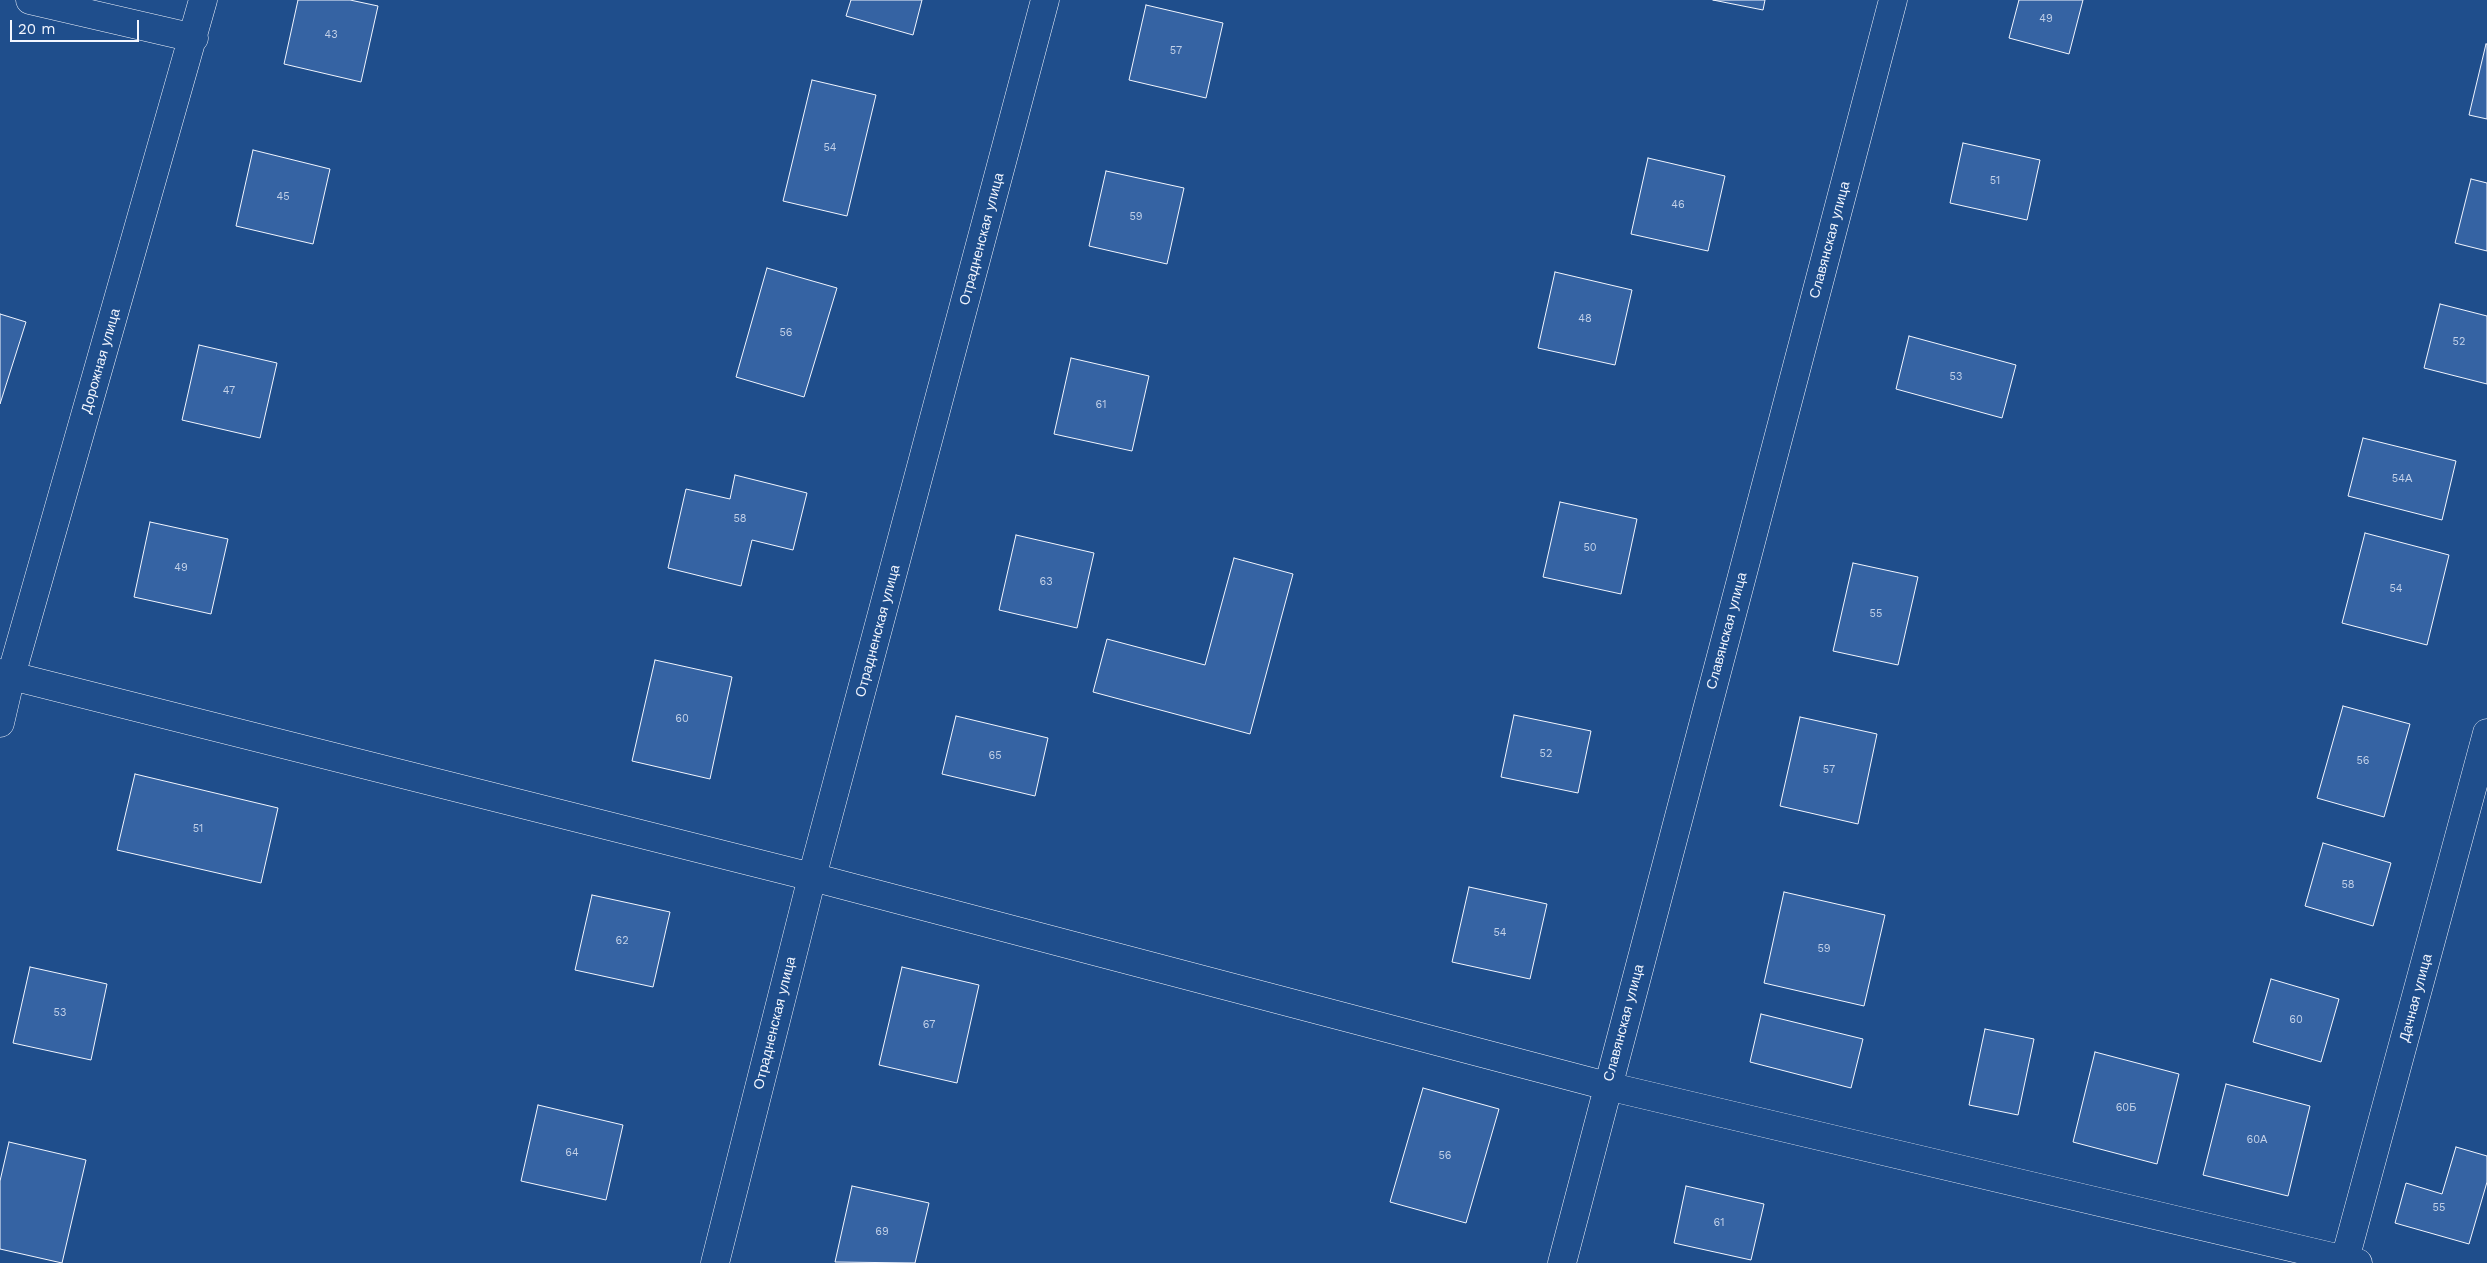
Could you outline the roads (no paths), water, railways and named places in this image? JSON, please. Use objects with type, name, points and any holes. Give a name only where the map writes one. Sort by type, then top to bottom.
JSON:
[{"type":"street","points":[[30,0],[194,38]]},
{"type":"street","name":"Дорожная улица","points":[[0,723],[6,675],[194,38],[203,0]]},
{"type":"street","name":"Отрадненская улица","points":[[715,1263],[812,877],[1045,0]]},
{"type":"street","name":"Славянская улица","points":[[1562,1263],[1893,0]]},
{"type":"street","points":[[6,675],[812,877],[1607,1086],[2349,1262]]},
{"type":"street","name":"Дачная улица","points":[[2349,1262],[2487,733]]}]
